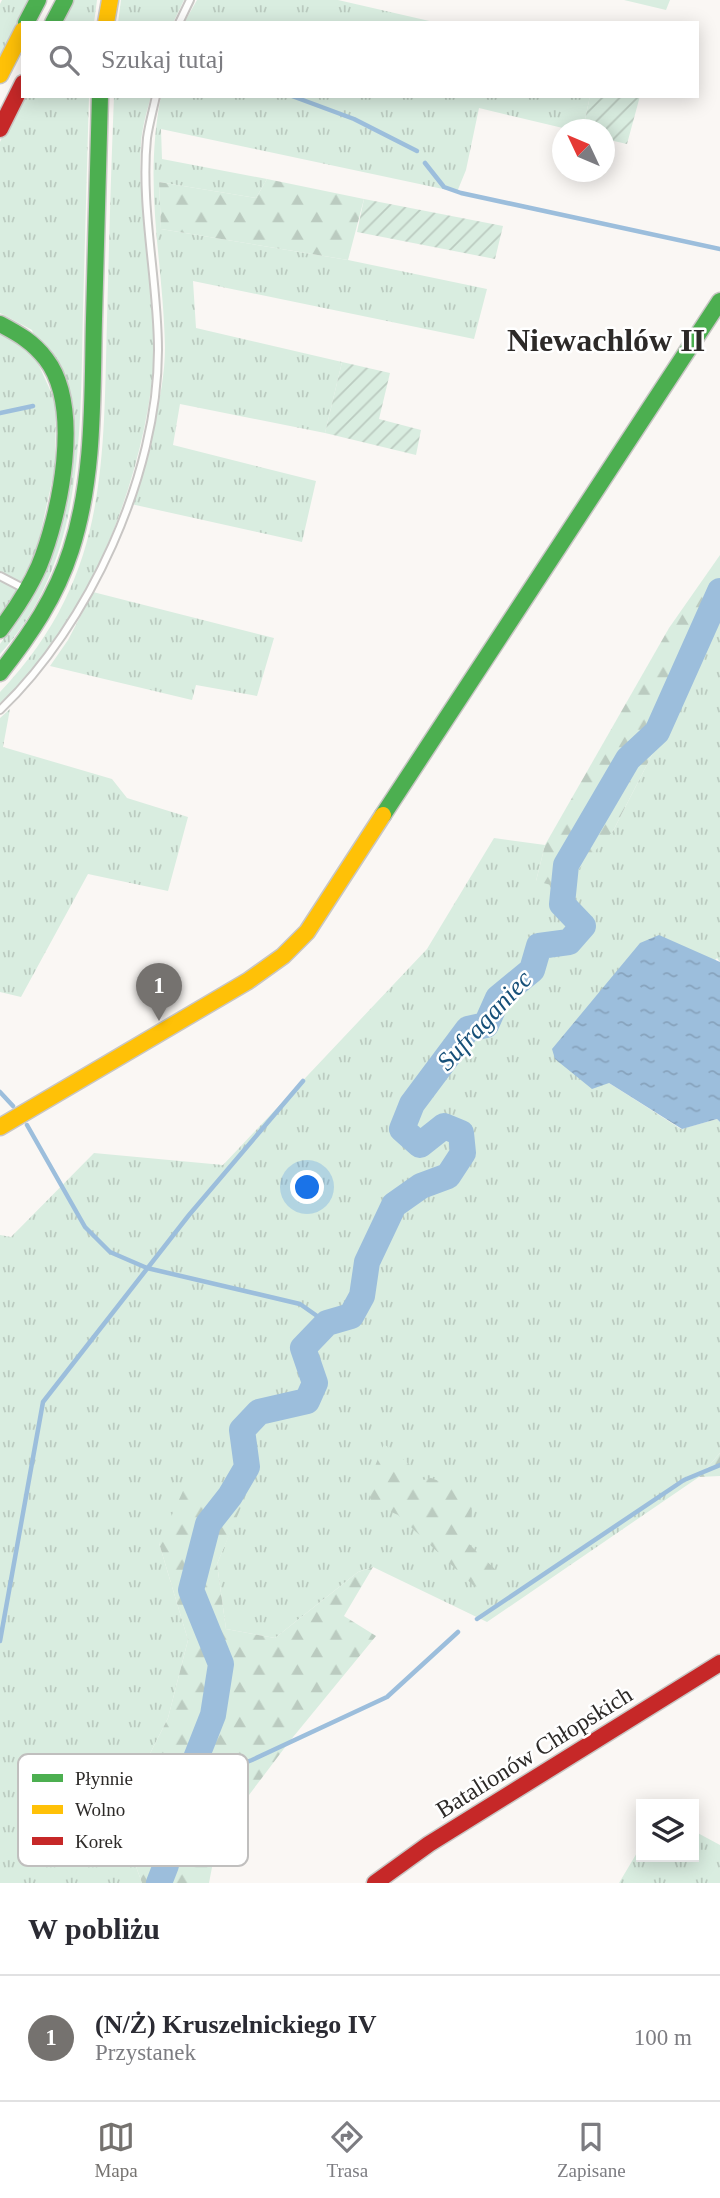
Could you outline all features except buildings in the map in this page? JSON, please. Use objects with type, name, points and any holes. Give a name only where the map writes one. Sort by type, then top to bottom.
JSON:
[{"type":"main road","points":[[27,21],[38,0]]},
{"type":"main road","points":[[54,21],[65,0]]},
{"type":"main road","points":[[106,21],[110,0]]},
{"type":"main road","points":[[0,75],[21,34]]},
{"type":"main road","points":[[0,129],[21,87]]},
{"type":"main road","points":[[0,673],[38,625],[65,570],[82,519],[92,421],[100,98]]},
{"type":"main road","points":[[0,1127],[248,981],[283,956],[307,932],[720,301]]},
{"type":"main road","points":[[0,324],[26,337],[40,351],[51,366],[64,398],[64,459],[46,548],[27,590],[0,630]]},
{"type":"main road","name":"Batalionów Chłopskich","points":[[375,1883],[440,1837],[720,1663]]},
{"type":"lane","points":[[180,21],[190,0]]},
{"type":"lane","points":[[0,710],[33,676],[65,634],[107,559],[134,488],[149,426],[158,353],[156,286],[147,200],[147,138],[156,98]]},
{"type":"lane","points":[[0,576],[27,590]]},
{"type":"green space","points":[[2,0],[28,0],[0,56],[0,4]]},
{"type":"green space","points":[[71,0],[97,0],[94,21],[60,21]]},
{"type":"green space","points":[[121,0],[184,0],[174,21],[118,21]]},
{"type":"green space","points":[[197,0],[338,0],[429,21],[185,21]]},
{"type":"green space","points":[[624,0],[670,0],[666,10]]},
{"type":"green space","points":[[22,98],[89,98],[81,400],[73,491],[63,535],[49,577],[28,617],[0,654],[0,644],[19,617],[72,446],[32,330],[0,313],[0,142]]},
{"type":"green space","points":[[114,98],[150,98],[142,137],[140,169],[153,298],[155,350],[141,444],[109,541],[87,588],[62,631],[32,670],[0,703],[0,692],[35,649],[62,606],[80,563],[100,472],[104,424]]},
{"type":"green space","points":[[161,98],[590,98],[585,119],[552,119],[552,125],[479,108],[466,170],[457,192],[161,129],[162,159],[267,179],[256,198],[159,182],[161,229],[348,260],[487,289],[474,339],[193,281],[196,328],[342,362],[325,433],[180,404],[173,445],[316,481],[302,542],[131,504],[153,427],[164,367],[164,314],[154,161]]},
{"type":"green space","points":[[590,98],[639,98],[627,144],[615,141],[615,119],[585,119]]},
{"type":"green space","points":[[267,179],[364,199],[348,260],[161,229],[159,182],[256,198]]},
{"type":"green space","points":[[364,199],[503,226],[495,259],[357,232]]},
{"type":"green space","points":[[0,330],[36,359],[56,403],[55,468],[36,553],[0,620]]},
{"type":"green space","points":[[342,362],[390,373],[379,419],[421,430],[416,455],[325,433]]},
{"type":"green space","points":[[720,555],[720,622],[613,831],[562,888],[536,881],[545,845],[669,628]]},
{"type":"green space","points":[[93,592],[274,638],[257,696],[196,685],[192,700],[50,666],[68,640]]},
{"type":"green space","points":[[720,622],[720,962],[717,958],[609,1083],[681,1129],[717,1119],[720,1122],[720,1453],[699,1477],[487,1622],[373,1567],[358,1572],[275,1638],[226,1629],[217,1564],[243,1500],[159,1543],[188,1640],[168,1718],[150,1754],[18,1754],[18,1866],[136,1866],[142,1883],[0,1883],[0,1235],[11,1237],[94,1153],[223,1165],[427,949],[494,838],[545,845],[536,881],[613,831]]},
{"type":"green space","points":[[10,709],[3,747],[112,779],[127,798],[188,817],[168,891],[88,874],[21,997],[0,992],[0,718]]},
{"type":"green space","points":[[384,1444],[410,1465],[412,1483],[431,1478],[473,1494],[469,1544],[503,1577],[494,1589],[474,1586],[398,1515],[372,1503],[367,1486]]},
{"type":"green space","points":[[720,1453],[720,1476],[699,1477]]},
{"type":"green space","points":[[230,1484],[244,1500],[217,1564],[226,1629],[275,1638],[358,1572],[373,1567],[344,1616],[376,1636],[248,1796],[248,1754],[150,1754],[168,1718],[188,1640],[159,1543],[183,1491]]},
{"type":"green space","points":[[699,1834],[720,1845],[720,1883],[619,1883],[636,1854],[636,1862],[699,1862]]},
{"type":"green space","points":[[136,1866],[212,1866],[209,1883],[142,1883]]},
{"type":"water","points":[[659,935],[720,962],[720,1122],[717,1119],[682,1129],[609,1083],[592,1089],[555,1059],[552,1049],[640,943]]},
{"type":"waterway","points":[[297,98],[354,119],[417,151]]},
{"type":"waterway","points":[[425,163],[444,187],[461,193],[720,249]]},
{"type":"waterway","points":[[0,413],[33,406]]},
{"type":"waterway","name":"Sufraganiec","points":[[198,1754],[213,1715],[221,1664],[191,1590],[208,1524],[230,1496],[247,1467],[242,1430],[259,1412],[307,1401],[315,1383],[303,1348],[327,1323],[351,1316],[362,1296],[367,1262],[394,1205],[421,1186],[448,1176],[463,1153],[461,1133],[444,1126],[420,1145],[402,1129],[412,1104],[468,1029],[486,1025],[498,998],[532,970],[539,946],[569,942],[583,926],[562,904],[566,865],[628,759],[657,732],[720,591]]},
{"type":"waterway","points":[[0,1641],[43,1402],[189,1215],[303,1081]]},
{"type":"waterway","points":[[0,1092],[13,1106]]},
{"type":"waterway","points":[[27,1125],[85,1227],[110,1252],[147,1268],[300,1304],[327,1323]]},
{"type":"waterway","points":[[477,1619],[684,1480],[720,1465]]},
{"type":"waterway","points":[[248,1762],[387,1697],[458,1632]]},
{"type":"waterway","name":"Sufraganiec","points":[[159,1883],[166,1866]]},
{"type":"traffic: fast","points":[[27,21],[38,0]]},
{"type":"traffic: fast","points":[[54,21],[65,0]]},
{"type":"traffic: fast","points":[[0,673],[32,630],[50,600],[65,567],[79,522],[88,464],[92,406],[100,98]]},
{"type":"traffic: fast","points":[[383,815],[720,301]]},
{"type":"traffic: fast","points":[[0,324],[25,339],[46,359],[57,380],[66,432],[60,491],[47,544],[31,583],[0,630]]},
{"type":"traffic: slow","points":[[106,21],[110,0]]},
{"type":"traffic: slow","points":[[0,75],[21,34]]},
{"type":"traffic: slow","points":[[0,1127],[248,981],[283,956],[307,932],[383,815]]},
{"type":"traffic: jam","points":[[0,129],[21,87]]},
{"type":"traffic: jam","points":[[375,1883],[429,1844],[720,1663]]},
{"type":"place","name":"(N/Ż) Kruszelnickiego IV","points":[[159,1021]]},
{"type":"district","name":"Niewachlów II","points":[[606,340]]}]
